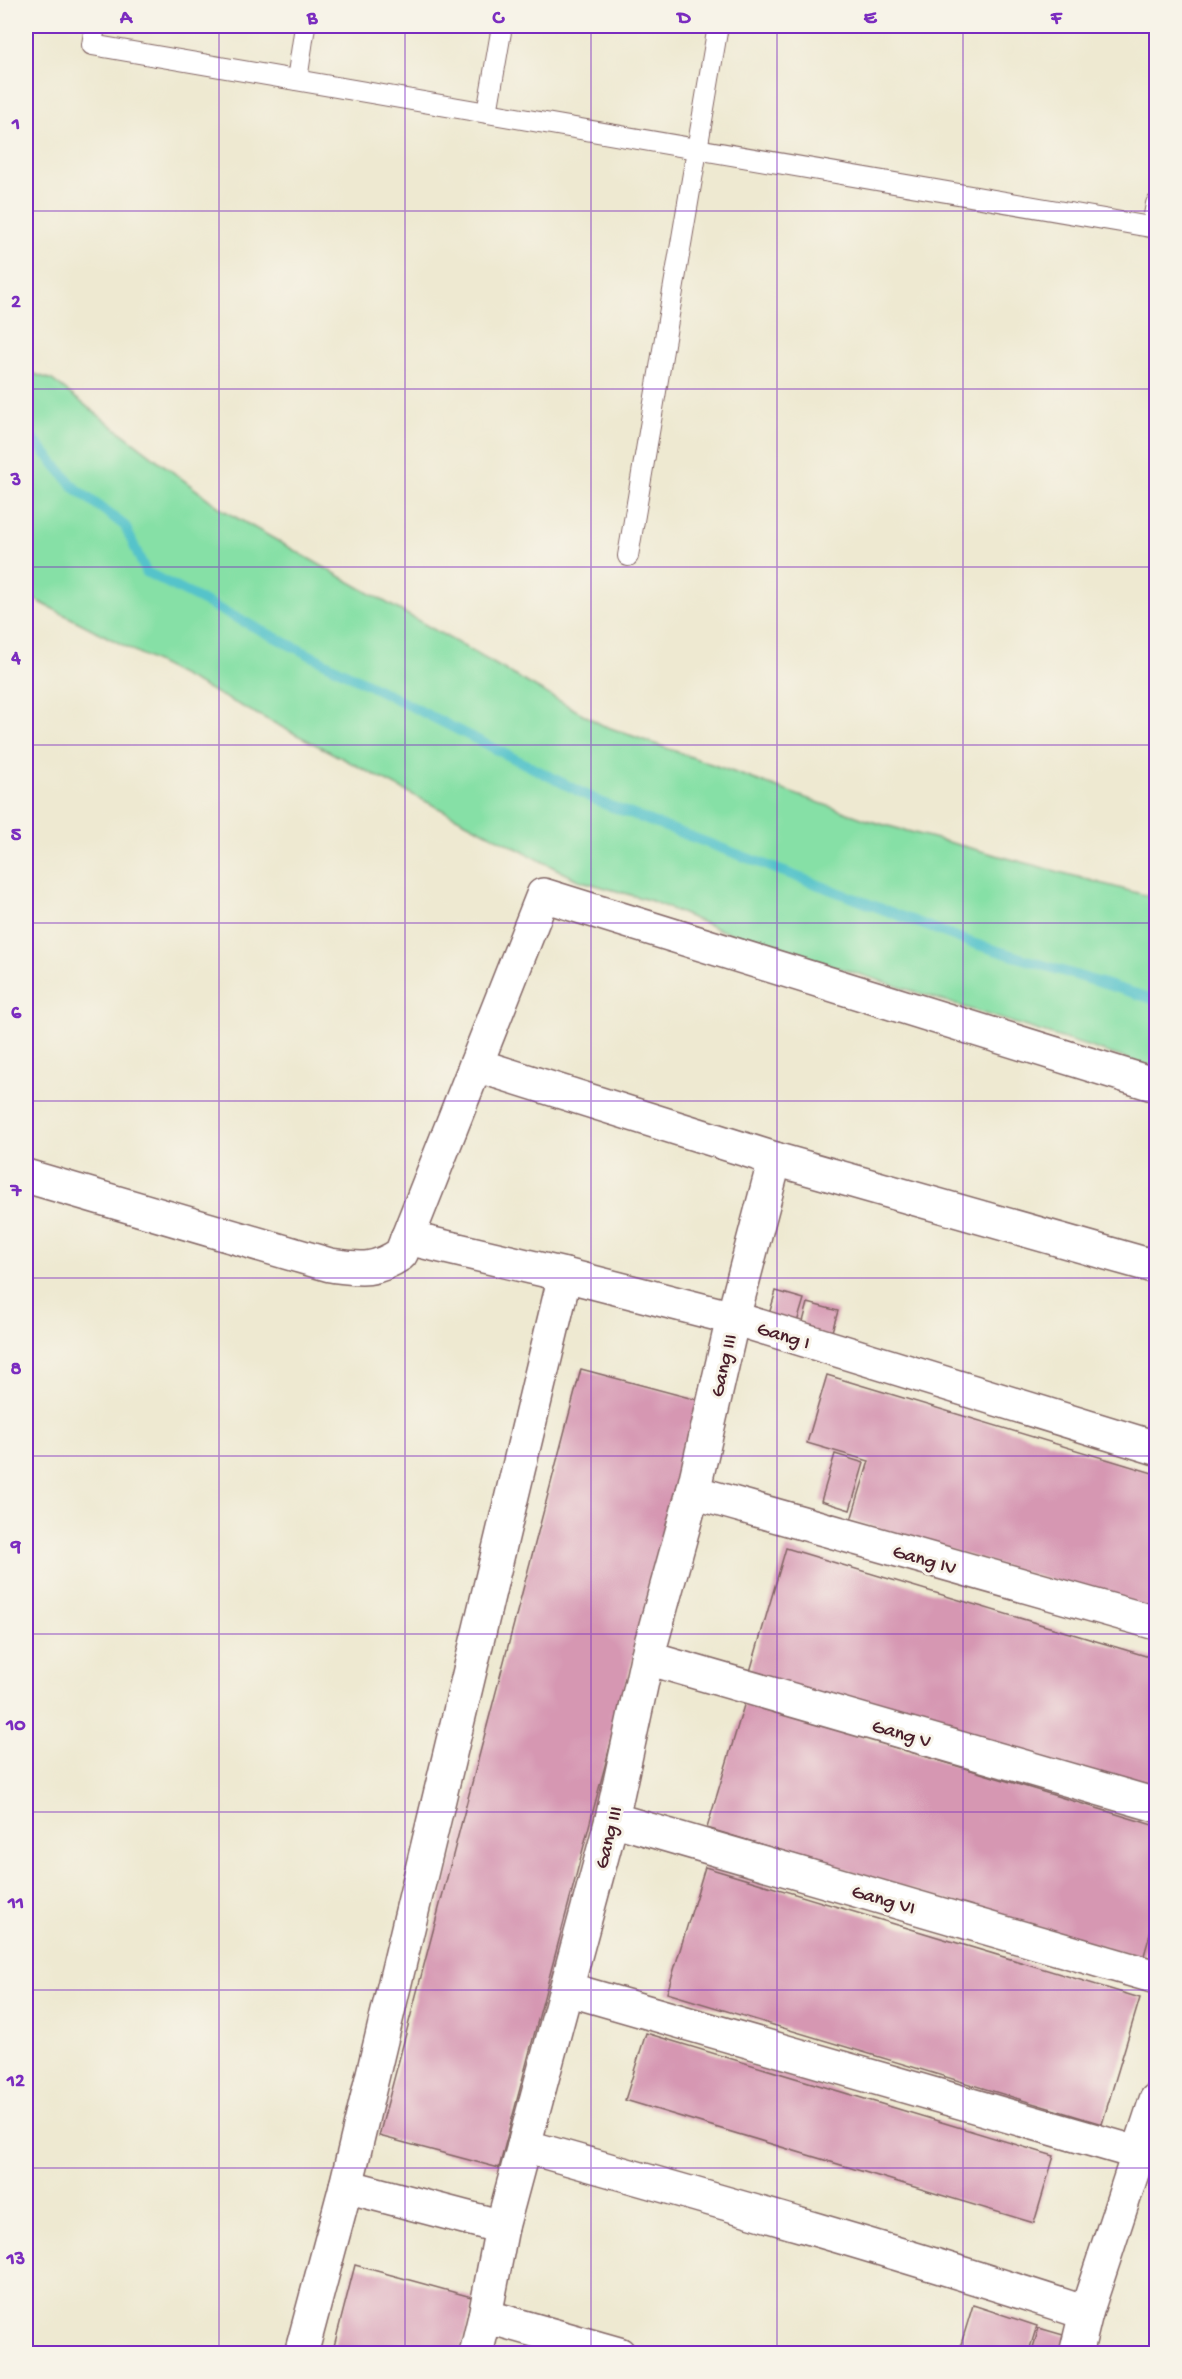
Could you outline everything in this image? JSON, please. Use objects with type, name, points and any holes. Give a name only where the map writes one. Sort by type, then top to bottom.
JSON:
[{"type":"street","points":[[26,1176],[330,1265],[358,1269],[384,1265],[401,1254],[543,895],[1156,1085]]},
{"type":"street","points":[[476,1065],[775,1159],[1156,1267]]},
{"type":"street","name":"Gang III","points":[[476,2354],[502,2227],[612,1819],[647,1658],[693,1492],[733,1318],[775,1159]]},
{"type":"street","name":"Gang I","points":[[407,1238],[733,1318],[1156,1448]]},
{"type":"street","points":[[301,2354],[346,2186],[565,1275]]},
{"type":"street","name":"Gang IV","points":[[693,1492],[1156,1623]]},
{"type":"street","name":"Gang V","points":[[647,1658],[1156,1805]]},
{"type":"street","name":"Gang VI","points":[[612,1819],[1156,1977]]},
{"type":"street","points":[[567,1989],[1138,2153]]},
{"type":"street","points":[[1076,2354],[1086,2313],[1156,2100]]},
{"type":"street","points":[[524,2146],[680,2190],[1086,2313]]},
{"type":"street","points":[[346,2186],[502,2227]]},
{"type":"street","points":[[485,2316],[619,2354]]},
{"type":"lane","points":[[95,26],[92,45],[1154,228],[1156,204]]},
{"type":"lane","points":[[297,80],[305,26]]},
{"type":"lane","points":[[487,113],[502,26]]},
{"type":"lane","points":[[628,556],[718,26]]},
{"type":"green space","points":[[26,371],[52,380],[223,510],[602,725],[870,821],[1156,898],[1156,1068],[723,931],[652,901],[578,880],[26,595]]},
{"type":"building","points":[[776,1291],[804,1299],[795,1329],[767,1321]]},
{"type":"building","points":[[808,1303],[838,1311],[830,1338],[801,1329]]},
{"type":"building","points":[[581,1369],[701,1401],[499,2168],[379,2136]]},
{"type":"building","points":[[827,1375],[1156,1474],[1156,1612],[851,1520],[869,1461],[807,1443]]},
{"type":"building","points":[[835,1454],[864,1463],[850,1510],[821,1501]]},
{"type":"building","points":[[786,1548],[1156,1659],[1156,1797],[749,1675]]},
{"type":"building","points":[[745,1702],[1156,1826],[1156,1913],[1143,1959],[707,1828]]},
{"type":"building","points":[[705,1867],[1140,1998],[1102,2124],[667,1993]]},
{"type":"building","points":[[646,2033],[1054,2156],[1034,2223],[625,2100]]},
{"type":"building","points":[[355,2265],[475,2298],[460,2354],[332,2354]]},
{"type":"building","points":[[973,2305],[1037,2326],[1028,2354],[958,2354]]},
{"type":"building","points":[[1039,2328],[1070,2337],[1064,2354],[1031,2354]]},
{"type":"waterway","points":[[26,438],[33,439],[75,488],[125,526],[146,572],[602,803],[972,943],[1156,1000]]}]
